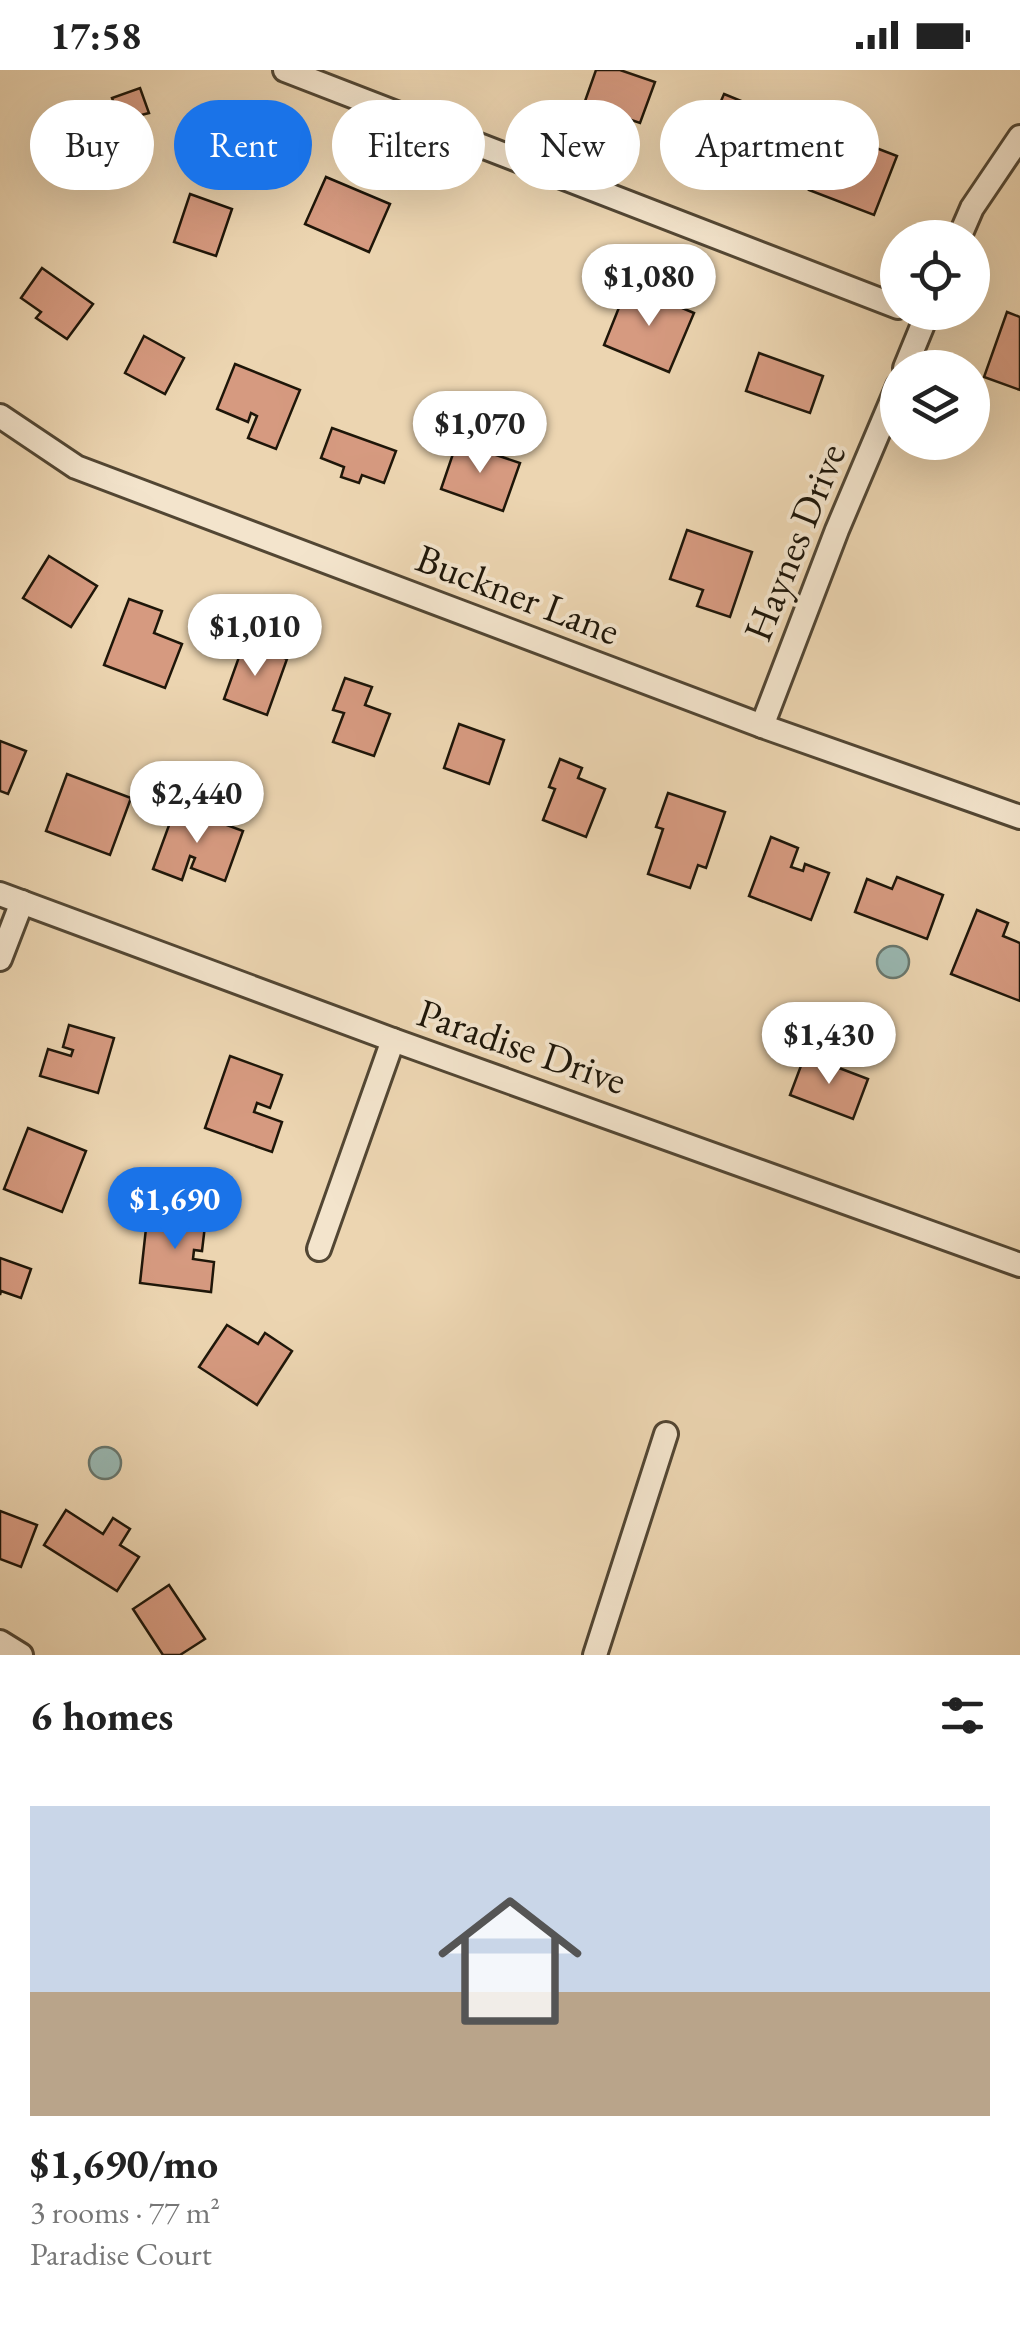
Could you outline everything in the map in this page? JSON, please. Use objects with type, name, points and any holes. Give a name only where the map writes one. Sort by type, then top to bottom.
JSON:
[{"type":"street","points":[[285,70],[880,300]]},
{"type":"street","points":[[967,220],[1020,137]]},
{"type":"street","name":"Buckner Lane","points":[[0,416],[76,466],[762,726],[1020,817]]},
{"type":"street","name":"Haynes Drive","points":[[762,726],[880,428]]},
{"type":"street","points":[[0,960],[11,898]]},
{"type":"street","name":"Paradise Drive","points":[[11,898],[1020,1265]]},
{"type":"street","points":[[320,1249],[393,1040]]},
{"type":"street","points":[[595,1655],[666,1434]]},
{"type":"street","points":[[0,1642],[21,1655]]},
{"type":"water","points":[[893,946],[904,951],[909,962],[904,973],[893,978],[882,973],[877,962],[882,951]]},
{"type":"water","points":[[105,1447],[117,1451],[121,1463],[117,1475],[105,1479],[93,1475],[89,1463],[93,1451]]},
{"type":"building","points":[[596,70],[620,70],[655,82],[640,123],[640,100],[585,100]]},
{"type":"building","points":[[140,88],[144,100],[113,100]]},
{"type":"building","points":[[879,149],[897,156],[874,215],[809,190],[879,190]]},
{"type":"building","points":[[326,177],[332,180],[332,190],[357,190],[390,204],[369,252],[305,224]]},
{"type":"building","points":[[190,194],[232,209],[216,256],[174,242]]},
{"type":"building","points":[[42,268],[93,304],[67,339],[36,318],[41,312],[21,298]]},
{"type":"building","points":[[628,285],[694,313],[669,372],[604,345]]},
{"type":"building","points":[[1007,312],[1020,317],[1020,390],[990,379],[990,360]]},
{"type":"building","points":[[144,336],[184,358],[165,394],[125,373]]},
{"type":"building","points":[[759,353],[823,376],[810,413],[746,391]]},
{"type":"building","points":[[235,364],[300,390],[276,449],[248,438],[257,416],[251,413],[248,422],[217,409]]},
{"type":"building","points":[[332,428],[396,451],[384,483],[362,475],[359,483],[341,477],[344,467],[321,458]]},
{"type":"building","points":[[457,442],[520,463],[503,511],[441,489]]},
{"type":"building","points":[[687,530],[752,552],[730,617],[697,606],[703,590],[670,579]]},
{"type":"building","points":[[49,556],[97,586],[71,627],[23,598]]},
{"type":"building","points":[[129,599],[162,611],[154,633],[182,644],[165,688],[104,665]]},
{"type":"building","points":[[244,643],[287,659],[267,715],[224,699]]},
{"type":"building","points":[[345,678],[372,687],[365,705],[390,714],[374,756],[333,742],[344,713],[333,710]]},
{"type":"building","points":[[459,724],[504,740],[489,784],[444,768]]},
{"type":"building","points":[[0,741],[26,751],[8,794],[0,791]]},
{"type":"building","points":[[560,759],[582,768],[578,778],[605,789],[586,837],[543,820],[555,789],[549,787]]},
{"type":"building","points":[[67,774],[131,798],[110,855],[46,831]]},
{"type":"building","points":[[668,793],[725,812],[706,868],[698,865],[690,888],[648,874],[663,829],[656,827]]},
{"type":"building","points":[[176,806],[243,831],[225,881],[191,868],[195,858],[190,856],[182,880],[153,869]]},
{"type":"building","points":[[771,837],[798,848],[791,867],[803,871],[805,864],[829,873],[811,920],[749,896]]},
{"type":"building","points":[[897,877],[943,895],[927,939],[855,912],[867,879],[892,889]]},
{"type":"building","points":[[977,910],[1008,923],[1003,936],[1020,943],[1020,1001],[951,974]]},
{"type":"building","points":[[69,1025],[114,1038],[98,1093],[40,1076],[48,1049],[71,1056],[73,1050],[63,1047]]},
{"type":"building","points":[[805,1055],[868,1079],[853,1119],[790,1095]]},
{"type":"building","points":[[230,1056],[282,1075],[270,1108],[257,1103],[254,1112],[282,1122],[272,1152],[205,1128]]},
{"type":"building","points":[[28,1128],[86,1151],[62,1212],[4,1189]]},
{"type":"building","points":[[148,1210],[206,1217],[202,1251],[194,1250],[193,1259],[214,1262],[211,1292],[140,1283]]},
{"type":"building","points":[[0,1258],[31,1269],[21,1298],[1,1291],[0,1295]]},
{"type":"building","points":[[227,1325],[258,1344],[265,1333],[292,1351],[257,1405],[199,1367]]},
{"type":"building","points":[[66,1510],[103,1534],[113,1518],[130,1529],[120,1545],[139,1557],[117,1591],[44,1545]]},
{"type":"building","points":[[0,1511],[37,1525],[21,1567],[0,1559]]},
{"type":"building","points":[[169,1585],[205,1639],[180,1655],[163,1655],[133,1609]]}]
